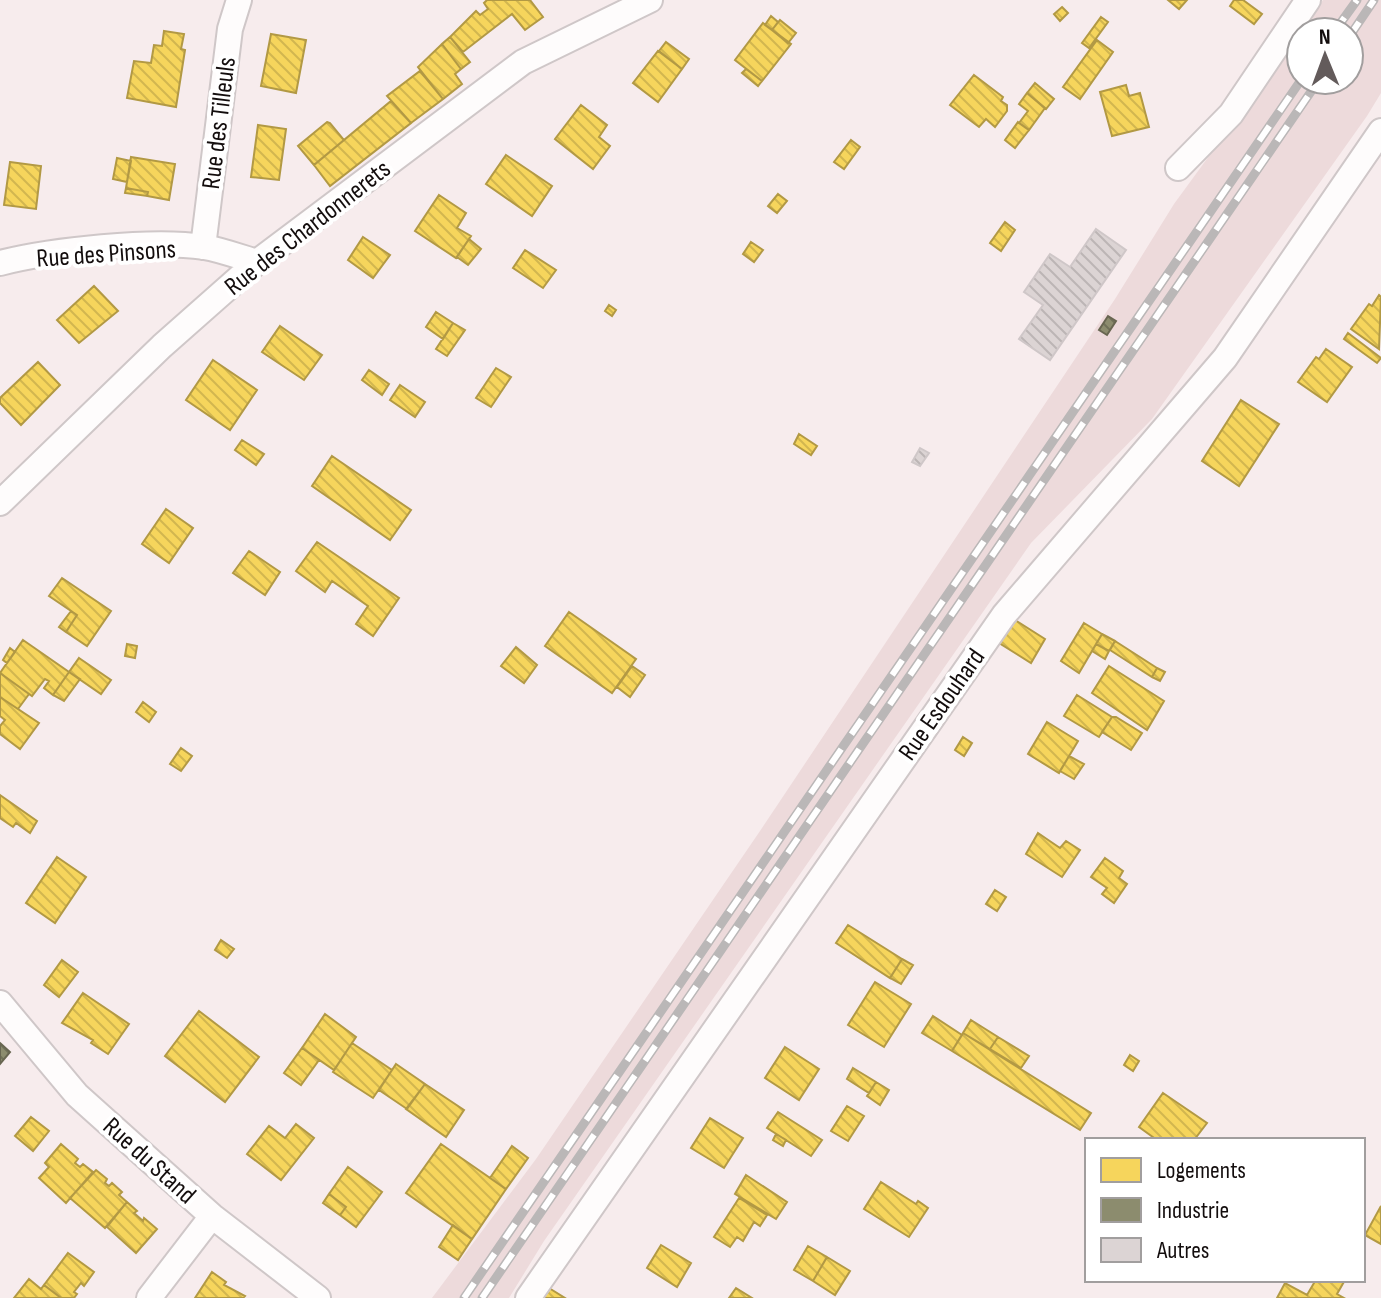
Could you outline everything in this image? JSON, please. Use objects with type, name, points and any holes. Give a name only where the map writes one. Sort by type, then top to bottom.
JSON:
[{"type":"street","name":"Rue des Tilleuls","points":[[203,247],[230,29],[239,0]]},
{"type":"street","name":"Rue des Chardonnerets","points":[[0,503],[162,346],[257,262],[523,62],[650,0]]},
{"type":"street","points":[[1178,168],[1231,114],[1308,0]]},
{"type":"street","name":"Rue Esdouhard","points":[[528,1298],[1004,615],[1225,358],[1381,131]]},
{"type":"street","name":"Rue des Pinsons","points":[[0,263],[148,246],[203,247],[257,262]]},
{"type":"street","name":"Rue du Stand","points":[[0,1003],[77,1095],[212,1216],[318,1298]]},
{"type":"street","points":[[149,1298],[212,1216]]},
{"type":"shaded area","points":[[1323,0],[1381,0],[1381,93],[1152,419],[1031,543],[544,1241],[509,1298],[432,1298],[536,1159],[760,831],[1115,299],[1174,204],[1285,52],[1285,96],[1365,96],[1365,16],[1311,16]]},
{"type":"building: Logements","points":[[487,0],[530,0],[543,17],[525,30],[512,14],[463,52],[450,37],[476,11],[480,15],[488,9],[484,3]]},
{"type":"building: Logements","points":[[1168,0],[1187,0],[1179,9]]},
{"type":"building: Logements","points":[[1234,0],[1243,0],[1262,14],[1254,24],[1230,6]]},
{"type":"building: Logements","points":[[1062,7],[1068,13],[1060,21],[1054,14]]},
{"type":"building: Logements","points":[[771,16],[778,22],[772,30],[765,25]]},
{"type":"building: Logements","points":[[1101,17],[1108,22],[1089,48],[1082,43]]},
{"type":"building: Logements","points":[[780,20],[796,33],[788,43],[772,30]]},
{"type":"building: Logements","points":[[763,23],[791,44],[762,81],[735,60]]},
{"type":"building: Logements","points":[[164,31],[184,34],[181,49],[185,50],[176,107],[127,98],[134,61],[151,63],[154,45],[162,46]]},
{"type":"building: Logements","points":[[271,34],[306,40],[296,93],[261,86]]},
{"type":"building: Logements","points":[[450,37],[470,62],[461,69],[442,44]]},
{"type":"building: Logements","points":[[1097,40],[1113,52],[1080,99],[1063,87]]},
{"type":"building: Logements","points":[[666,42],[689,59],[682,69],[659,51]]},
{"type":"building: Logements","points":[[442,44],[461,69],[455,74],[462,84],[443,99],[418,67]]},
{"type":"building: Logements","points":[[658,51],[682,69],[658,102],[633,83]]},
{"type":"building: Logements","points":[[746,69],[762,81],[758,86],[742,73]]},
{"type":"building: Logements","points":[[420,71],[443,99],[411,123],[387,96]]},
{"type":"building: Logements","points":[[974,75],[1003,97],[1001,101],[1007,105],[1007,111],[995,127],[986,119],[979,127],[950,105]]},
{"type":"building: Logements","points":[[1035,83],[1054,99],[1046,109],[1027,93]]},
{"type":"building: Logements","points":[[1126,85],[1129,96],[1140,93],[1149,127],[1112,136],[1100,92]]},
{"type":"building: Logements","points":[[1027,93],[1045,108],[1029,130],[1019,123],[1028,111],[1019,104]]},
{"type":"building: Logements","points":[[391,101],[411,123],[330,186],[314,165]]},
{"type":"building: Logements","points":[[581,105],[607,125],[599,137],[610,146],[593,169],[555,139]]},
{"type":"building: Logements","points":[[327,122],[344,140],[314,165],[298,146]]},
{"type":"building: Logements","points":[[1018,122],[1029,130],[1015,148],[1005,140]]},
{"type":"building: Logements","points":[[258,125],[286,129],[279,180],[251,177]]},
{"type":"building: Logements","points":[[851,140],[860,147],[844,169],[834,162]]},
{"type":"building: Logements","points":[[506,155],[552,186],[532,216],[486,184]]},
{"type":"building: Logements","points":[[131,157],[175,164],[169,200],[126,188]]},
{"type":"building: Logements","points":[[117,158],[131,161],[127,182],[113,179]]},
{"type":"building: Logements","points":[[10,162],[41,166],[36,209],[4,205]]},
{"type":"building: Logements","points":[[126,188],[148,192],[147,196],[125,193]]},
{"type":"building: Logements","points":[[778,194],[787,201],[777,213],[768,206]]},
{"type":"building: Logements","points":[[439,195],[466,213],[457,228],[471,236],[456,258],[415,231]]},
{"type":"building: Logements","points":[[1005,222],[1015,230],[1001,251],[990,243]]},
{"type":"building: Logements","points":[[363,237],[390,255],[373,278],[348,260]]},
{"type":"building: Logements","points":[[469,239],[481,249],[468,265],[457,257]]},
{"type":"building: Logements","points":[[751,242],[763,250],[754,262],[743,254]]},
{"type":"building: Logements","points":[[525,250],[556,270],[543,288],[513,268]]},
{"type":"building: Logements","points":[[94,286],[118,311],[79,343],[57,320]]},
{"type":"building: Logements","points":[[1379,295],[1381,297],[1379,349],[1351,329]]},
{"type":"building: Logements","points":[[609,305],[616,310],[612,316],[605,311]]},
{"type":"building: Logements","points":[[436,312],[453,323],[443,339],[426,327]]},
{"type":"building: Logements","points":[[453,323],[465,330],[447,356],[436,349]]},
{"type":"building: Logements","points":[[280,326],[322,355],[304,380],[262,352]]},
{"type":"building: Logements","points":[[1348,333],[1381,358],[1377,363],[1344,339]]},
{"type":"building: Logements","points":[[1326,349],[1352,367],[1327,402],[1298,382],[1316,357],[1319,359]]},
{"type":"building: Logements","points":[[213,360],[257,390],[230,430],[186,400]]},
{"type":"building: Logements","points":[[38,362],[60,385],[21,425],[0,403],[0,398]]},
{"type":"building: Logements","points":[[496,368],[511,377],[491,407],[476,398]]},
{"type":"building: Logements","points":[[369,370],[389,384],[382,395],[362,380]]},
{"type":"building: Logements","points":[[400,385],[425,402],[415,417],[390,400]]},
{"type":"building: Logements","points":[[1241,400],[1279,424],[1239,486],[1202,461]]},
{"type":"building: Logements","points":[[799,434],[817,446],[811,455],[794,444]]},
{"type":"building: Logements","points":[[242,440],[264,454],[256,465],[235,450]]},
{"type":"building: Logements","points":[[332,456],[411,510],[390,540],[312,486]]},
{"type":"building: Logements","points":[[166,509],[193,528],[169,563],[142,544]]},
{"type":"building: Logements","points":[[317,542],[399,598],[373,636],[356,624],[368,606],[332,581],[325,592],[296,571]]},
{"type":"building: Logements","points":[[249,551],[280,572],[265,595],[233,573]]},
{"type":"building: Logements","points":[[62,578],[111,611],[87,646],[66,632],[77,615],[49,596]]},
{"type":"building: Logements","points":[[71,611],[77,615],[66,632],[59,627]]},
{"type":"building: Logements","points":[[569,612],[636,659],[612,693],[545,646]]},
{"type":"building: Logements","points":[[1015,620],[1045,639],[1031,663],[999,643]]},
{"type":"building: Logements","points":[[1084,623],[1102,634],[1079,673],[1061,661]]},
{"type":"building: Logements","points":[[1102,634],[1115,641],[1109,651],[1096,644]]},
{"type":"building: Logements","points":[[23,640],[69,672],[53,695],[44,688],[49,681],[45,679],[32,696],[0,673]]},
{"type":"building: Logements","points":[[1115,641],[1157,668],[1152,677],[1110,650]]},
{"type":"building: Logements","points":[[127,644],[137,646],[135,658],[125,656]]},
{"type":"building: Logements","points":[[1096,644],[1109,651],[1105,659],[1092,651]]},
{"type":"building: Logements","points":[[516,647],[537,665],[524,683],[501,666]]},
{"type":"building: Logements","points":[[10,648],[15,652],[7,663],[3,660]]},
{"type":"building: Logements","points":[[79,658],[111,680],[101,694],[69,672]]},
{"type":"building: Logements","points":[[632,666],[645,675],[630,697],[617,687]]},
{"type":"building: Logements","points":[[1109,666],[1164,701],[1147,730],[1092,693]]},
{"type":"building: Logements","points":[[1157,668],[1165,672],[1160,681],[1152,677]]},
{"type":"building: Logements","points":[[69,672],[80,679],[64,701],[53,695]]},
{"type":"building: Logements","points":[[0,673],[29,694],[18,709],[0,697]]},
{"type":"building: Logements","points":[[1077,695],[1112,717],[1099,737],[1064,716]]},
{"type":"building: Logements","points":[[0,697],[39,723],[20,749],[0,734],[0,726],[5,720],[0,716]]},
{"type":"building: Logements","points":[[143,702],[156,712],[149,722],[136,712]]},
{"type":"building: Logements","points":[[1112,717],[1142,733],[1131,750],[1102,732]]},
{"type":"building: Logements","points":[[1047,722],[1078,741],[1059,773],[1028,754]]},
{"type":"building: Logements","points":[[963,737],[972,743],[964,756],[955,750]]},
{"type":"building: Logements","points":[[181,748],[192,756],[181,771],[170,764]]},
{"type":"building: Logements","points":[[1069,756],[1084,764],[1074,779],[1060,771]]},
{"type":"building: Logements","points":[[0,795],[37,821],[30,833],[16,823],[13,827],[0,818]]},
{"type":"building: Logements","points":[[1038,833],[1060,848],[1066,841],[1080,850],[1062,877],[1026,854]]},
{"type":"building: Logements","points":[[57,857],[86,877],[55,923],[26,903]]},
{"type":"building: Logements","points":[[1105,858],[1123,871],[1119,878],[1127,884],[1114,903],[1102,894],[1107,888],[1091,877]]},
{"type":"building: Logements","points":[[995,890],[1006,897],[997,911],[986,904]]},
{"type":"building: Logements","points":[[848,925],[902,959],[890,978],[836,943]]},
{"type":"building: Logements","points":[[221,940],[234,949],[227,958],[215,950]]},
{"type":"building: Logements","points":[[902,959],[913,965],[901,984],[890,978]]},
{"type":"building: Logements","points":[[62,960],[78,972],[59,997],[44,985]]},
{"type":"building: Logements","points":[[875,982],[911,1004],[884,1047],[848,1025]]},
{"type":"building: Logements","points":[[83,993],[129,1024],[108,1054],[91,1043],[93,1040],[62,1023]]},
{"type":"building: Logements","points":[[199,1011],[259,1057],[225,1102],[165,1056]]},
{"type":"building: Logements","points":[[325,1014],[356,1037],[334,1070],[302,1048]]},
{"type":"building: Logements","points":[[933,1016],[962,1035],[952,1051],[922,1033]]},
{"type":"building: Logements","points":[[971,1020],[998,1037],[990,1049],[963,1033]]},
{"type":"building: Logements","points":[[963,1033],[1091,1113],[1080,1130],[952,1051]]},
{"type":"building: Logements","points":[[998,1037],[1029,1056],[1021,1068],[990,1049]]},
{"type":"building: Logements","points":[[352,1043],[392,1070],[373,1098],[333,1072]]},
{"type":"building: Logements","points":[[785,1047],[819,1069],[799,1100],[765,1078]]},
{"type":"building: Logements","points":[[302,1048],[319,1060],[301,1085],[284,1073]]},
{"type":"building: Logements","points":[[1130,1055],[1139,1061],[1133,1071],[1124,1065]]},
{"type":"building: Logements","points":[[396,1064],[425,1084],[407,1109],[379,1090]]},
{"type":"building: Logements","points":[[853,1068],[876,1082],[869,1093],[847,1079]]},
{"type":"building: Logements","points":[[876,1082],[889,1090],[880,1105],[867,1096]]},
{"type":"building: Logements","points":[[425,1084],[464,1110],[446,1137],[406,1109]]},
{"type":"building: Logements","points":[[1163,1093],[1207,1123],[1196,1138],[1154,1138],[1139,1127]]},
{"type":"building: Logements","points":[[847,1106],[864,1116],[848,1141],[831,1131]]},
{"type":"building: Logements","points":[[778,1112],[822,1140],[811,1156],[767,1128]]},
{"type":"building: Logements","points":[[31,1117],[49,1131],[33,1151],[15,1136]]},
{"type":"building: Logements","points":[[710,1118],[743,1138],[724,1168],[691,1148]]},
{"type":"building: Logements","points":[[296,1124],[314,1138],[281,1180],[247,1154],[269,1126],[285,1138]]},
{"type":"building: Logements","points":[[776,1134],[786,1140],[783,1146],[773,1140]]},
{"type":"building: Logements","points":[[61,1144],[78,1159],[75,1163],[80,1167],[83,1164],[93,1172],[66,1203],[39,1178],[49,1167],[45,1163]]},
{"type":"building: Logements","points":[[441,1144],[506,1189],[472,1239],[406,1193]]},
{"type":"building: Logements","points":[[512,1146],[528,1158],[506,1189],[490,1178]]},
{"type":"building: Logements","points":[[348,1167],[382,1192],[356,1227],[340,1215],[346,1207],[329,1194]]},
{"type":"building: Logements","points":[[96,1170],[107,1179],[105,1183],[109,1186],[112,1183],[122,1192],[119,1195],[127,1202],[105,1228],[70,1198]]},
{"type":"building: Logements","points":[[746,1175],[787,1202],[776,1219],[735,1194]]},
{"type":"building: Logements","points":[[881,1182],[928,1208],[909,1237],[864,1209]]},
{"type":"building: Logements","points":[[329,1194],[346,1207],[340,1215],[323,1203]]},
{"type":"building: Logements","points":[[739,1198],[767,1215],[760,1226],[754,1222],[743,1241],[737,1237],[730,1247],[714,1237]]},
{"type":"building: Logements","points":[[127,1202],[137,1211],[134,1213],[157,1229],[136,1253],[107,1227]]},
{"type":"building: Logements","points":[[1381,1206],[1381,1244],[1365,1235]]},
{"type":"building: Logements","points":[[453,1225],[472,1239],[458,1260],[439,1247]]},
{"type":"building: Logements","points":[[661,1245],[691,1263],[677,1287],[647,1268]]},
{"type":"building: Logements","points":[[808,1246],[827,1257],[813,1281],[794,1270]]},
{"type":"building: Logements","points":[[68,1253],[94,1272],[84,1286],[81,1283],[74,1292],[77,1294],[74,1298],[61,1298],[44,1285]]},
{"type":"building: Logements","points":[[827,1257],[850,1271],[835,1295],[813,1281]]},
{"type":"building: Logements","points":[[212,1272],[226,1282],[224,1285],[245,1296],[195,1298]]},
{"type":"building: Logements","points":[[29,1279],[41,1289],[44,1285],[61,1298],[14,1298]]},
{"type":"building: Logements","points":[[1344,1282],[1337,1294],[1344,1298],[1277,1298],[1285,1283],[1307,1295],[1314,1283]]},
{"type":"building: Logements","points":[[549,1288],[565,1298],[542,1298]]},
{"type":"building: Logements","points":[[736,1288],[752,1298],[729,1298]]},
{"type":"building: Industrie","points":[[1108,316],[1116,321],[1107,335],[1099,330]]},
{"type":"building: Industrie","points":[[0,1043],[10,1052],[0,1064]]},
{"type":"building: Autres","points":[[1096,229],[1126,250],[1050,360],[1019,339],[1043,305],[1024,292],[1050,254],[1070,267]]},
{"type":"building: Autres","points":[[920,448],[929,453],[920,466],[912,462]]},
{"type":"railway","points":[[1346,16],[1357,0]]},
{"type":"railway","points":[[1363,16],[1374,0]]},
{"type":"railway","points":[[464,1298],[1290,96]]},
{"type":"railway","points":[[482,1298],[1308,96]]}]
